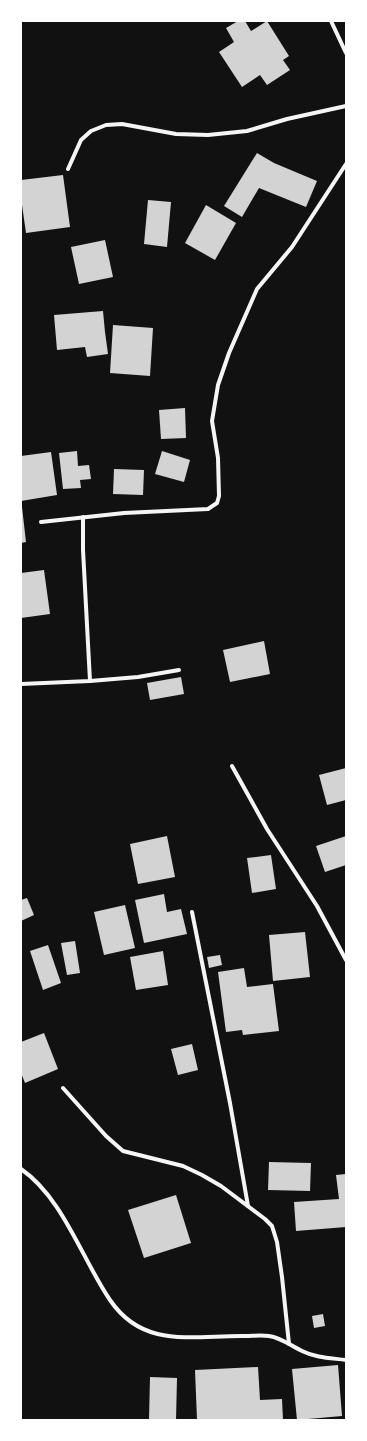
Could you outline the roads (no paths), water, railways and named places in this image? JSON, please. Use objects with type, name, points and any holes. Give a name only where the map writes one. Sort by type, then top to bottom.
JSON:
[{"type":"street","points":[[331,21],[346,53]]},
{"type":"street","points":[[68,169],[81,140],[91,131],[106,125],[122,124],[176,134],[208,135],[247,131],[287,119],[346,106]]},
{"type":"street","points":[[41,522],[124,513],[208,510],[217,503],[219,496],[218,458],[212,421],[218,385],[229,353],[257,289],[292,247],[346,164]]},
{"type":"street","points":[[84,517],[84,558],[90,681]]},
{"type":"street","points":[[21,684],[138,677],[179,670]]},
{"type":"street","points":[[232,766],[267,829],[317,906],[346,960]]},
{"type":"street","points":[[192,912],[230,1102],[248,1206]]},
{"type":"street","points":[[63,1088],[106,1136],[123,1151],[183,1166],[202,1174],[222,1186],[266,1219],[272,1226],[275,1233],[282,1277],[289,1344]]},
{"type":"street","points":[[21,1169],[45,1190],[59,1211],[110,1301],[127,1320],[147,1332],[171,1338],[267,1336],[277,1338],[302,1351],[319,1357],[346,1360]]}]
